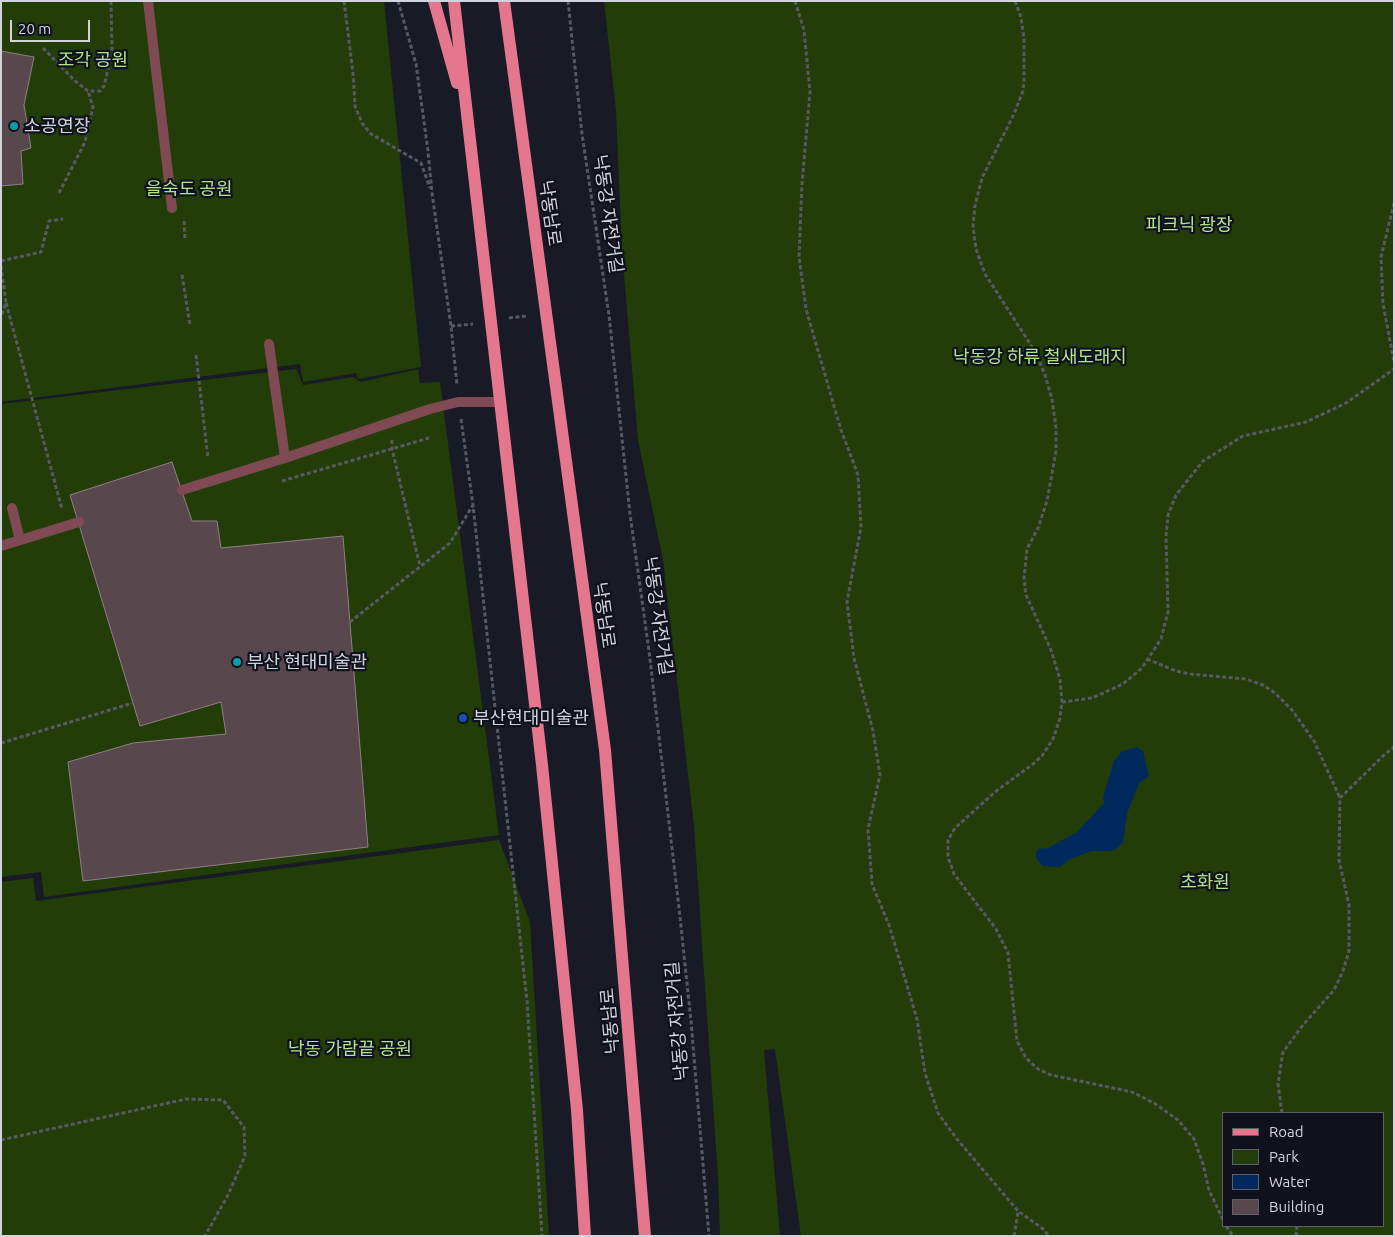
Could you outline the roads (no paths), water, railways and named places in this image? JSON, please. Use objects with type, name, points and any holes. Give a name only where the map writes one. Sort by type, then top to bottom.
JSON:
[{"type":"main road","points":[[434,1],[468,118]]},
{"type":"main road","points":[[454,1],[542,765],[577,1110],[584,1236]]},
{"type":"main road","name":"낙동남로","points":[[504,1],[604,750],[645,1236]]},
{"type":"lane","points":[[148,1],[172,208]]},
{"type":"lane","points":[[269,344],[285,458]]},
{"type":"lane","points":[[182,490],[458,402],[501,402]]},
{"type":"lane","points":[[12,508],[20,540]]},
{"type":"lane","points":[[1,546],[79,522]]},
{"type":"water","points":[[1137,747],[1143,751],[1149,776],[1140,782],[1127,813],[1123,843],[1114,851],[1092,851],[1070,859],[1060,867],[1042,866],[1036,858],[1038,849],[1048,848],[1077,832],[1104,803],[1103,797],[1114,761],[1122,751]]},
{"type":"place","name":"소공연장","points":[[14,126]]},
{"type":"place","name":"부산 현대미술관","points":[[237,662]]},
{"type":"place","name":"부산현대미술관","points":[[463,718]]},
{"type":"park label","name":"조각 공원","points":[[93,60]]},
{"type":"park label","name":"을숙도 공원","points":[[189,189]]},
{"type":"park label","name":"피크닉 광장","points":[[1189,225]]},
{"type":"park label","name":"낙동강 하류 철새도래지","points":[[1040,357]]},
{"type":"park label","name":"초화원","points":[[1205,882]]},
{"type":"park label","name":"낙동 가람끝 공원","points":[[350,1049]]}]
